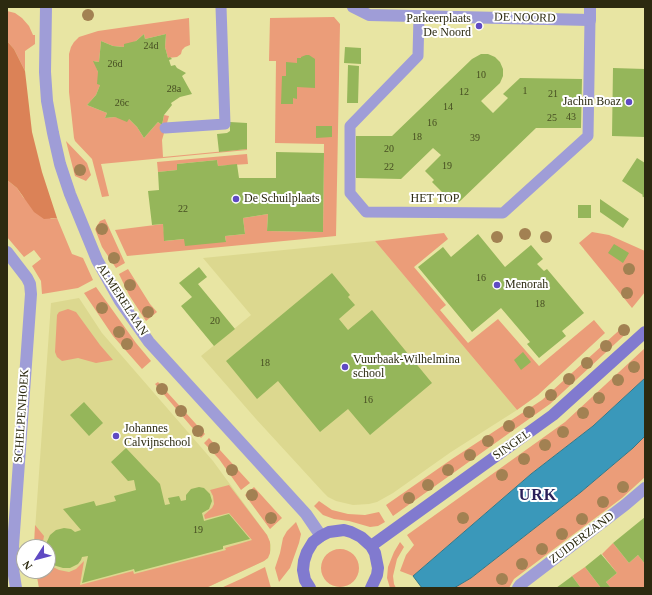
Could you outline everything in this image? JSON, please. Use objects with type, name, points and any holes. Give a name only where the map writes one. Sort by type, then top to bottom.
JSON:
[{"type":"main road","name":"SINGEL","points":[[370,546],[553,415],[645,332]]},
{"type":"main road","points":[[308,587],[303,570],[306,552],[313,542],[321,536],[336,530],[351,532],[361,537],[375,553],[378,568],[377,575],[371,588]]},
{"type":"street","name":"ALMERELAAN","points":[[46,7],[45,72],[47,102],[53,133],[60,164],[70,194],[96,260],[120,301],[149,342],[306,514],[321,536]]},
{"type":"street","name":"DE NOORD","points":[[353,7],[370,11],[419,16],[590,20]]},
{"type":"street","points":[[590,7],[590,20]]},
{"type":"street","name":"SCHELPENHOEK","points":[[7,252],[27,278],[30,284],[31,294],[13,541],[13,569],[16,588]]},
{"type":"street","name":"ZUIDERZAND","points":[[518,588],[645,488]]},
{"type":"lane","points":[[165,128],[225,124],[221,7]]},
{"type":"lane","name":"HET TOP","points":[[419,16],[418,56],[350,126],[350,193],[366,212],[503,213],[588,136],[588,57],[590,20]]},
{"type":"shaded area","points":[[7,11],[15,13],[22,18],[29,26],[33,35],[35,35],[35,44],[25,51],[25,71],[14,49],[7,41]]},
{"type":"shaded area","points":[[334,17],[340,24],[336,236],[127,256],[115,230],[163,224],[165,241],[184,239],[226,241],[225,236],[245,234],[243,218],[268,214],[267,231],[323,232],[324,144],[275,143],[276,61],[269,61],[270,18]]},
{"type":"shaded area","points":[[189,18],[190,45],[185,47],[181,54],[177,57],[168,58],[165,47],[166,34],[145,39],[144,34],[136,41],[124,47],[113,46],[101,41],[99,62],[94,61],[98,72],[100,85],[96,95],[87,105],[107,113],[105,118],[115,117],[129,119],[137,127],[144,138],[158,122],[162,125],[164,115],[169,116],[162,140],[163,157],[247,150],[101,164],[109,196],[102,197],[92,159],[74,138],[69,92],[69,54],[71,47],[79,37],[98,31]]},
{"type":"shaded area","points":[[7,41],[14,49],[25,71],[32,132],[42,172],[57,218],[44,219],[34,212],[17,188],[7,180]]},
{"type":"shaded area","points":[[66,141],[87,163],[91,175],[86,181],[75,176]]},
{"type":"shaded area","points":[[247,154],[248,164],[218,166],[217,160],[177,164],[177,170],[158,172],[157,162]]},
{"type":"shaded area","points":[[7,180],[17,188],[23,197],[51,219],[57,218],[72,254],[83,258],[93,280],[78,288],[42,294],[41,281],[32,266],[41,259],[34,250],[24,257],[7,237]]},
{"type":"shaded area","points":[[105,219],[125,263],[116,268],[102,247],[95,229],[100,221]]},
{"type":"shaded area","points":[[592,232],[609,235],[645,251],[645,292],[632,308],[579,243]]},
{"type":"shaded area","points":[[444,233],[448,239],[414,267],[446,305],[440,310],[468,343],[498,319],[539,366],[594,320],[605,333],[538,395],[517,410],[375,241]]},
{"type":"shaded area","name":"Vuurbaak-Wilhelmina school","points":[[375,241],[517,410],[451,452],[393,493],[377,502],[353,505],[336,501],[328,497],[256,419],[201,356],[251,315],[203,258]]},
{"type":"shaded area","points":[[128,269],[150,304],[157,312],[146,321],[129,295],[119,274]]},
{"type":"shaded area","points":[[96,287],[136,343],[151,361],[142,369],[113,336],[84,293]]},
{"type":"shaded area","name":"Johannes Calvijnschool","points":[[79,298],[102,333],[213,461],[267,535],[271,545],[271,550],[264,561],[206,588],[39,588],[37,579],[56,579],[56,539],[34,539],[51,303]]},
{"type":"shaded area","points":[[68,309],[76,312],[113,360],[96,363],[78,358],[62,361],[57,357],[55,352],[57,315],[59,312]]},
{"type":"shaded area","points":[[625,325],[630,330],[550,404],[393,516],[386,505],[452,459],[542,400]]},
{"type":"shaded area","points":[[645,348],[645,378],[593,426],[531,474],[413,576],[400,571],[406,555],[414,545],[407,535],[565,422]]},
{"type":"shaded area","points":[[158,382],[205,434],[201,438],[155,384]]},
{"type":"shaded area","points":[[645,436],[645,477],[622,498],[514,579],[509,588],[454,588],[471,578],[581,492]]},
{"type":"shaded area","points":[[209,438],[250,483],[241,490],[219,459],[204,443]]},
{"type":"shaded area","points":[[229,485],[267,535],[270,542],[270,553],[268,558],[206,588],[39,588],[37,579],[56,579],[56,568],[69,572],[76,569],[84,561],[80,585],[133,571],[134,574],[226,550],[225,548],[252,540],[229,513],[205,519],[204,515],[212,508],[214,504],[213,496],[210,490]]},
{"type":"shaded area","points":[[254,487],[282,518],[270,529],[245,495]]},
{"type":"shaded area","points":[[319,501],[332,510],[348,514],[365,515],[379,512],[385,522],[378,526],[370,527],[349,521],[334,519],[323,515],[314,506]]},
{"type":"shaded area","points":[[296,522],[301,534],[299,543],[290,568],[279,582],[275,568],[283,538],[287,531]]},
{"type":"shaded area","points":[[35,525],[44,536],[43,539],[34,539]]},
{"type":"shaded area","points":[[400,542],[404,547],[397,559],[393,576],[396,588],[390,588],[387,578],[388,567]]},
{"type":"shaded area","points":[[613,543],[629,563],[638,555],[645,564],[645,588],[611,588],[606,582],[617,573],[602,554]]},
{"type":"shaded area","points":[[336,549],[344,549],[356,558],[359,568],[356,578],[350,584],[344,587],[336,587],[324,578],[321,572],[321,564],[330,552]]},
{"type":"shaded area","points":[[265,567],[271,588],[221,588],[243,578]]},
{"type":"shaded area","points":[[585,567],[601,588],[581,588],[572,576]]},
{"type":"water","points":[[645,378],[645,436],[633,448],[581,492],[471,578],[454,588],[422,588],[413,576],[531,474],[593,426]]},
{"type":"building","points":[[144,34],[145,39],[166,34],[165,47],[168,58],[170,57],[172,59],[169,60],[171,66],[175,65],[177,68],[186,73],[182,76],[192,94],[180,97],[171,103],[172,105],[164,115],[162,125],[158,122],[144,138],[137,127],[129,119],[127,122],[115,117],[105,118],[107,113],[87,105],[96,95],[100,85],[97,84],[98,72],[93,61],[99,62],[101,41],[113,46],[124,47],[124,44],[136,41]]},
{"type":"building","points":[[345,47],[361,48],[361,64],[344,63]]},
{"type":"building","points":[[481,54],[488,54],[495,57],[500,62],[503,69],[503,76],[500,83],[481,101],[493,113],[508,98],[503,94],[520,78],[582,79],[581,128],[536,128],[457,204],[448,195],[446,196],[432,182],[434,180],[425,171],[441,155],[433,148],[401,179],[356,178],[356,136],[392,136],[472,59]]},
{"type":"building","points":[[309,55],[315,59],[315,88],[297,87],[297,99],[293,98],[293,104],[281,104],[282,76],[286,76],[286,62],[297,63],[297,58],[301,58]]},
{"type":"building","points":[[348,65],[359,66],[358,103],[347,103]]},
{"type":"building","name":"Jachin Boaz","points":[[613,68],[645,69],[645,137],[612,136]]},
{"type":"building","points":[[230,122],[247,123],[247,149],[219,152],[217,134],[227,133],[230,131]]},
{"type":"building","points":[[316,126],[332,126],[332,137],[316,138]]},
{"type":"building","name":"De Schuilplaats","points":[[276,152],[324,153],[323,232],[267,231],[268,214],[243,218],[245,234],[225,236],[226,242],[185,246],[184,239],[164,241],[163,224],[152,225],[148,191],[159,190],[158,172],[177,170],[177,164],[217,160],[218,166],[237,164],[239,178],[276,178]]},
{"type":"building","points":[[637,158],[645,163],[645,198],[642,196],[643,195],[622,181]]},
{"type":"building","points":[[600,199],[629,219],[623,228],[600,212]]},
{"type":"building","points":[[578,205],[591,205],[591,218],[578,218]]},
{"type":"building","name":"Menorah","points":[[478,234],[505,267],[531,245],[543,259],[537,264],[544,271],[547,269],[584,313],[562,331],[566,336],[539,358],[527,344],[530,342],[501,308],[472,332],[418,267],[443,247],[451,257]]},
{"type":"building","points":[[614,244],[629,253],[623,263],[608,253]]},
{"type":"building","points":[[199,267],[207,277],[198,284],[235,329],[214,346],[181,306],[192,297],[179,283]]},
{"type":"building","points":[[332,273],[350,295],[348,297],[355,305],[339,319],[348,330],[372,310],[432,383],[370,435],[348,409],[320,432],[278,381],[257,399],[226,361]]},
{"type":"building","points":[[523,352],[531,362],[521,370],[514,360]]},
{"type":"building","points":[[84,402],[103,423],[89,436],[70,415]]},
{"type":"building","points":[[126,448],[160,484],[165,505],[170,504],[168,498],[179,496],[181,501],[186,500],[186,495],[191,489],[199,487],[204,488],[210,494],[212,501],[209,509],[202,513],[204,521],[229,514],[250,539],[223,546],[223,549],[135,572],[134,569],[82,583],[88,556],[82,557],[78,564],[70,568],[56,566],[56,539],[48,539],[50,535],[56,530],[64,528],[71,529],[75,532],[81,530],[63,509],[94,501],[96,506],[116,501],[114,496],[136,490],[134,480],[128,481],[111,462]]},
{"type":"building","points":[[645,517],[645,564],[638,555],[629,563],[613,543]]},
{"type":"building","points":[[601,554],[617,573],[606,582],[611,588],[601,588],[585,567]]},
{"type":"building","points":[[572,576],[581,588],[556,588],[571,577]]},
{"type":"place","name":"Parkeerplaats De Noord","points":[[479,26]]},
{"type":"place","name":"Jachin Boaz","points":[[629,102]]},
{"type":"place","name":"De Schuilplaats","points":[[236,199]]},
{"type":"place","name":"Menorah","points":[[497,285]]},
{"type":"place","name":"Vuurbaak-Wilhelmina school","points":[[345,367]]},
{"type":"place","name":"Johannes Calvijnschool","points":[[116,436]]},
{"type":"district","name":"URK","points":[[538,496]]}]
